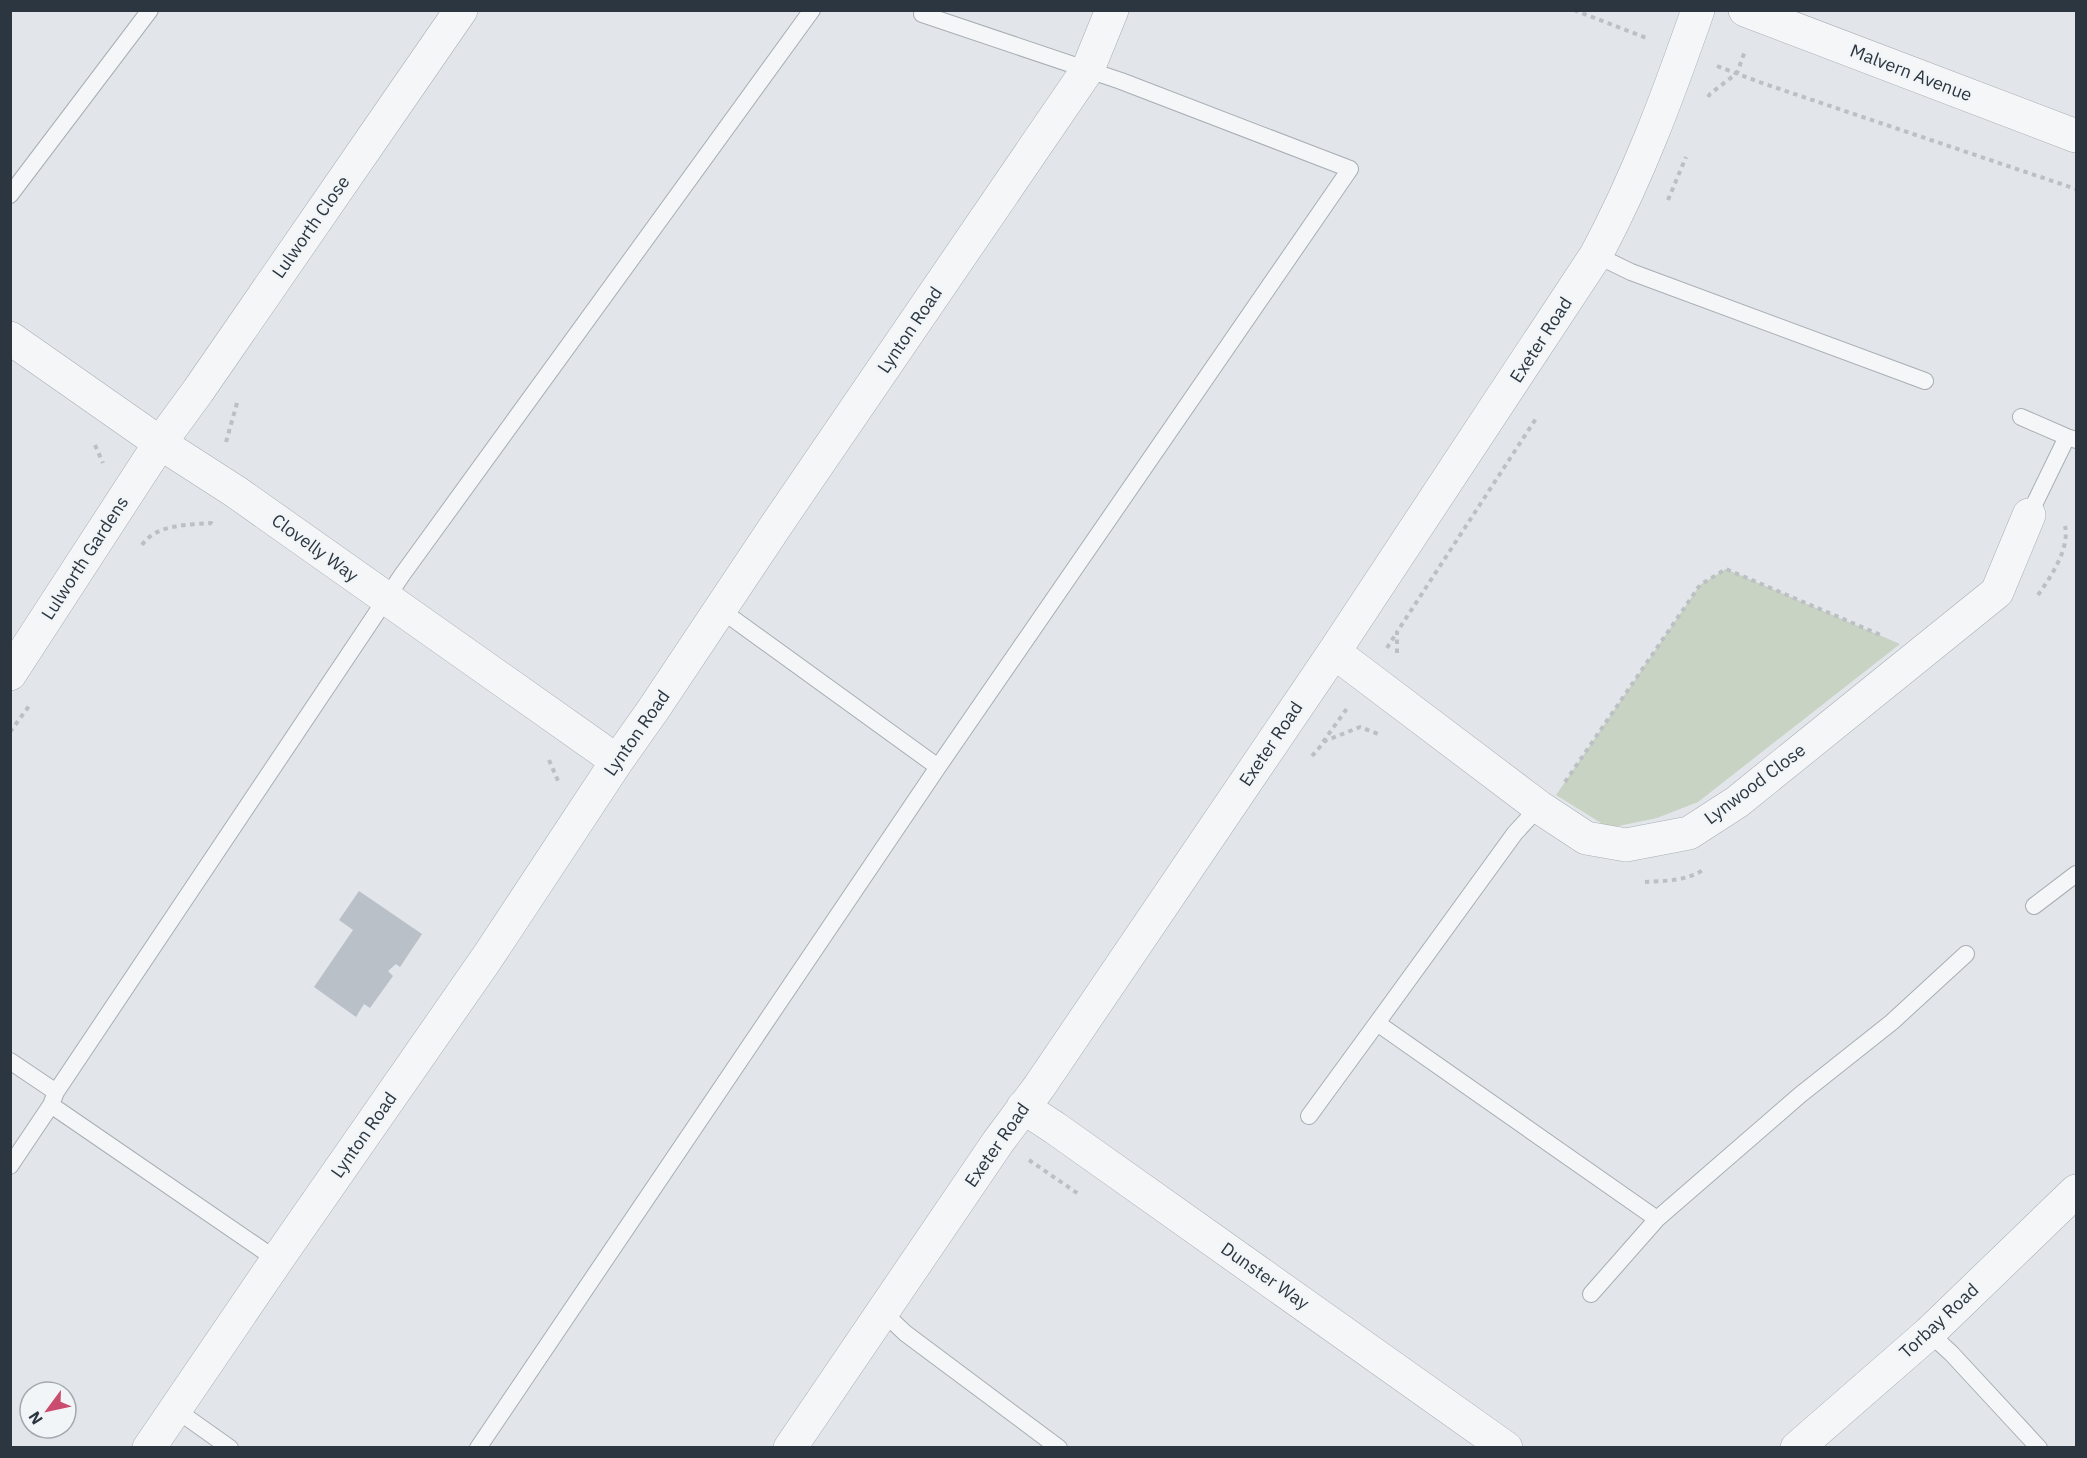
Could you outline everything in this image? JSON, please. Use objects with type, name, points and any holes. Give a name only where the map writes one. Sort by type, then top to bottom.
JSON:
[{"type":"street","name":"Lulworth Close","points":[[160,443],[461,10]]},
{"type":"street","name":"Lynton Road","points":[[149,1448],[487,958],[617,761],[1088,69],[1112,10]]},
{"type":"street","name":"Exeter Road","points":[[790,1448],[882,1311],[1039,1087],[1334,652],[1596,255],[1621,210],[1683,54],[1698,10]]},
{"type":"street","name":"Malvern Avenue","points":[[1752,13],[2076,136]]},
{"type":"street","name":"Clovelly Way","points":[[10,338],[160,443],[236,492],[617,761]]},
{"type":"street","name":"Lulworth Gardens","points":[[10,674],[160,443]]},
{"type":"street","name":"Lynwood Close","points":[[1334,652],[1551,796],[1586,838],[1626,845],[1689,832],[1737,802],[1996,592],[2029,515]]},
{"type":"street","name":"Dunster Way","points":[[1023,1107],[1506,1448]]},
{"type":"street","name":"Torbay Road","points":[[1797,1448],[1929,1333],[2076,1191]]},
{"type":"lane","points":[[10,195],[150,10]]},
{"type":"lane","points":[[10,1166],[409,566],[812,10]]},
{"type":"lane","points":[[478,1448],[938,767],[1350,169],[1088,69],[922,14]]},
{"type":"lane","points":[[1596,255],[1632,272],[1925,381]]},
{"type":"lane","points":[[2021,417],[2072,439],[2029,515]]},
{"type":"lane","points":[[721,610],[938,767]]},
{"type":"lane","points":[[1309,1116],[1515,833],[1551,796]]},
{"type":"lane","points":[[2034,906],[2076,874]]},
{"type":"lane","points":[[1591,1294],[1657,1219],[1800,1095],[1892,1022],[1966,954]]},
{"type":"lane","points":[[1377,1023],[1657,1219]]},
{"type":"lane","points":[[10,1061],[54,1099],[277,1260]]},
{"type":"lane","points":[[882,1311],[905,1333],[1059,1448]]},
{"type":"lane","points":[[1929,1333],[1951,1353],[2039,1448]]},
{"type":"lane","points":[[175,1409],[230,1448]]},
{"type":"path","points":[[1574,10],[1762,83],[2076,189]]},
{"type":"path","points":[[1706,105],[1710,94],[1737,73],[1752,13]]},
{"type":"path","points":[[1667,201],[1689,148]]},
{"type":"path","points":[[224,448],[238,400]]},
{"type":"path","points":[[1397,662],[1397,632],[1540,412]]},
{"type":"path","points":[[93,441],[105,466]]},
{"type":"path","points":[[2035,600],[2053,574],[2067,536],[2061,502],[2045,485]]},
{"type":"path","points":[[139,549],[145,540],[172,526],[211,523],[219,527]]},
{"type":"path","points":[[1551,796],[1700,585],[1726,569],[1889,639]]},
{"type":"path","points":[[10,732],[31,704]]},
{"type":"path","points":[[1310,757],[1325,741],[1360,728],[1387,738]]},
{"type":"path","points":[[543,754],[550,760],[566,803],[582,814]]},
{"type":"path","points":[[1643,882],[1666,881],[1697,874],[1707,867]]},
{"type":"path","points":[[1026,1172],[1055,1128]]},
{"type":"green space","points":[[1726,569],[1900,644],[1698,802],[1657,818],[1609,828],[1556,795],[1700,585]]},
{"type":"building","points":[[359,891],[422,934],[400,967],[396,964],[388,971],[393,976],[370,1008],[364,1004],[356,1017],[314,987],[353,930],[339,920]]}]
